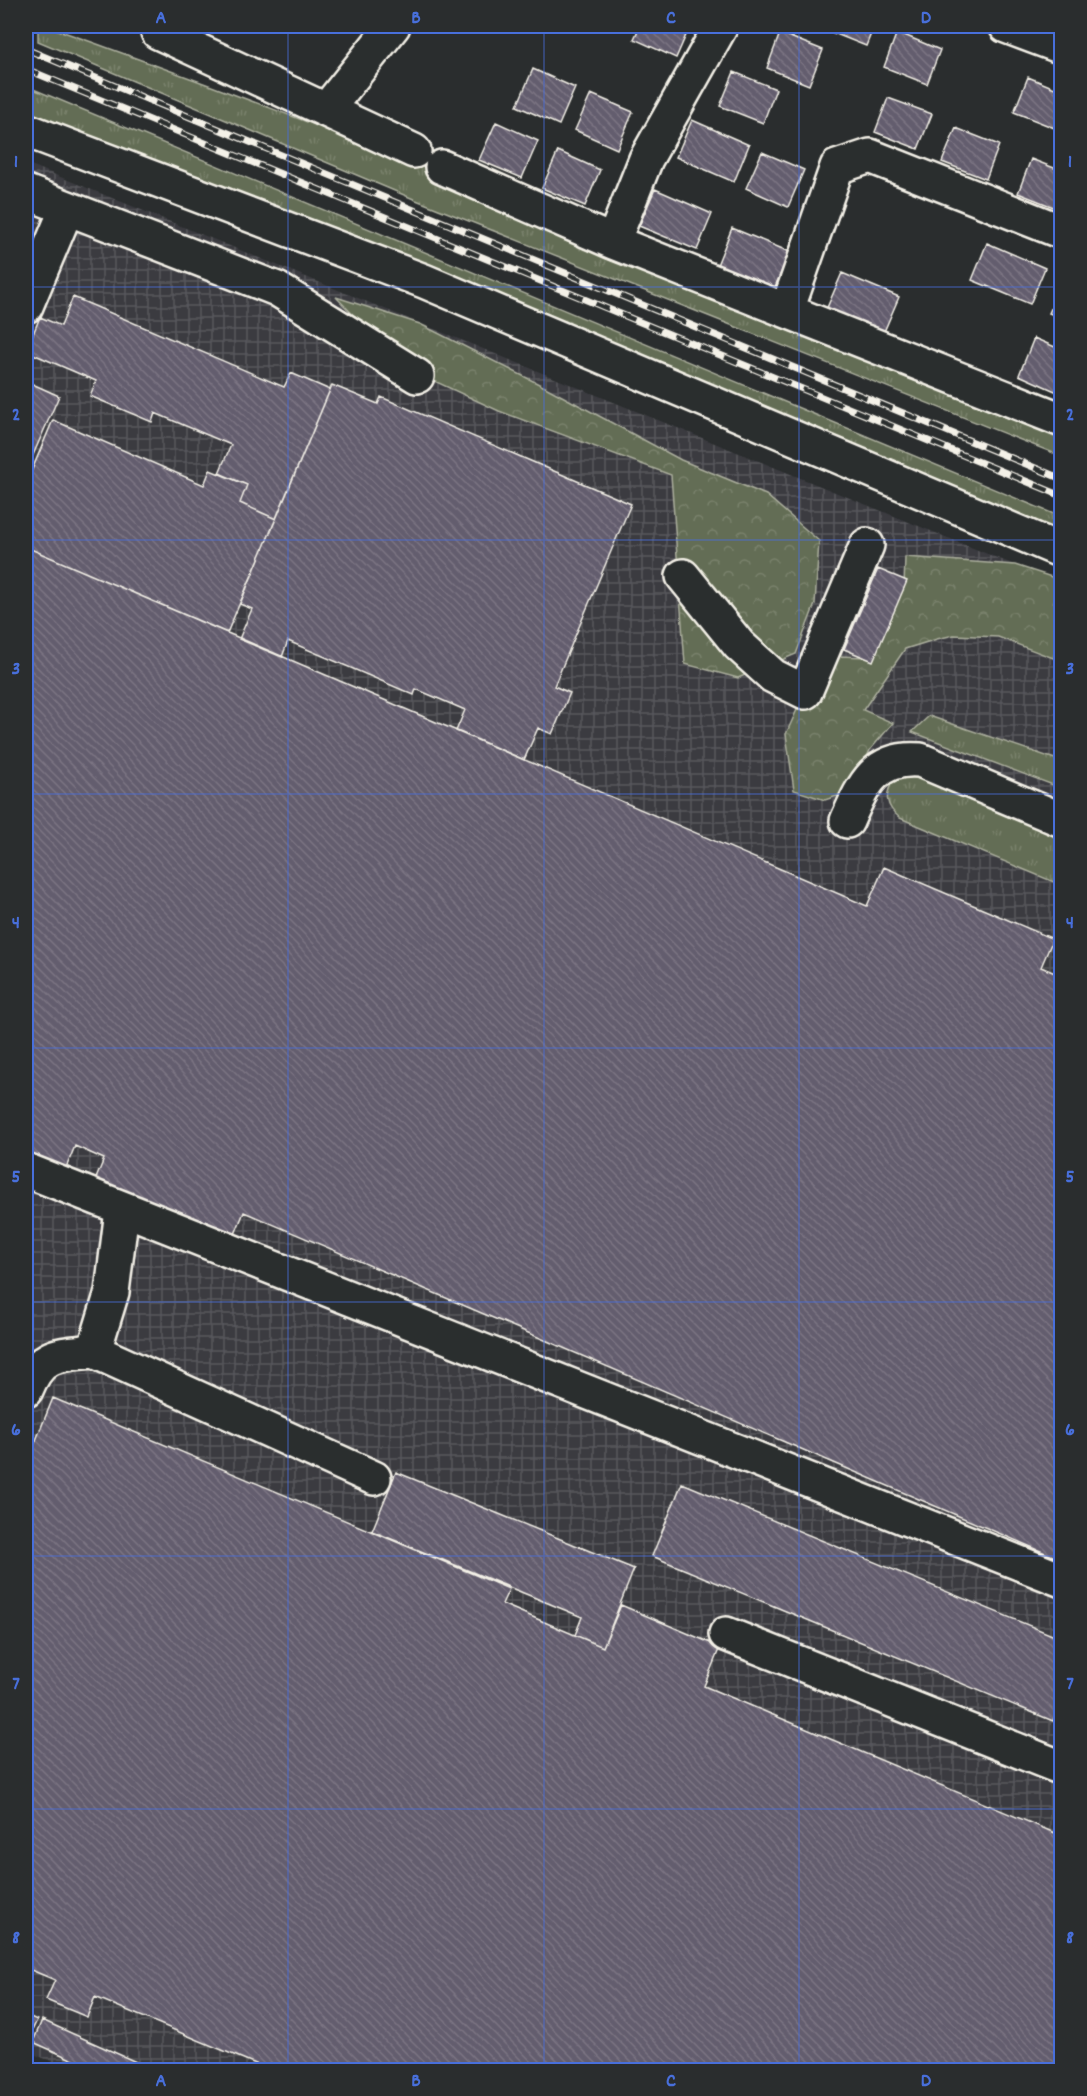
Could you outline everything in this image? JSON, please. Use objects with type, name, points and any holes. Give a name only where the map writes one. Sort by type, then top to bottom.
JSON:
[{"type":"street","points":[[163,26],[158,32],[327,109],[428,159],[613,242],[1062,420]]},
{"type":"street","points":[[327,109],[393,26]]},
{"type":"street","points":[[613,242],[646,159],[721,26]]},
{"type":"street","points":[[1006,26],[1062,47]]},
{"type":"street","points":[[26,130],[424,281],[1062,551]]},
{"type":"street","points":[[786,310],[837,166],[870,156],[1062,232]]},
{"type":"street","points":[[26,192],[277,289],[417,376]]},
{"type":"street","points":[[26,306],[67,208]]},
{"type":"street","points":[[683,576],[739,645],[773,676],[805,692],[867,545]]},
{"type":"street","points":[[847,821],[859,794],[871,777],[887,763],[902,759],[920,760],[1062,820]]},
{"type":"street","points":[[26,1170],[122,1210],[1062,1580]]},
{"type":"street","points":[[94,1351],[112,1292],[122,1210]]},
{"type":"street","points":[[26,1390],[32,1376],[52,1355],[94,1351],[374,1478]]},
{"type":"street","points":[[726,1634],[1062,1768]]},
{"type":"shaded area","points":[[26,163],[1061,584],[1061,2070],[73,2070],[26,2051]]},
{"type":"green space","points":[[38,26],[47,26],[175,72],[430,169],[1061,423],[1061,456],[416,200],[38,41]]},
{"type":"green space","points":[[26,86],[1061,517],[1061,551],[26,130]]},
{"type":"green space","points":[[336,297],[420,324],[547,388],[681,460],[766,495],[819,541],[815,604],[796,654],[738,678],[685,664],[671,475],[499,411],[404,367]]},
{"type":"green space","points":[[905,557],[1015,565],[1061,580],[1061,661],[998,637],[954,635],[905,649],[863,710],[893,723],[870,750],[852,791],[825,800],[794,790],[786,734],[805,692],[840,656],[866,657],[904,588]]},
{"type":"green space","points":[[929,716],[1061,761],[1061,788],[912,732]]},
{"type":"green space","points":[[915,774],[1061,833],[1061,885],[900,818],[889,805],[889,790],[894,779]]},
{"type":"building","points":[[640,26],[690,26],[676,58],[634,39]]},
{"type":"building","points":[[825,26],[874,26],[866,46],[823,29]]},
{"type":"building","points":[[897,32],[940,50],[927,84],[884,67]]},
{"type":"building","points":[[780,33],[823,50],[809,85],[767,68]]},
{"type":"building","points":[[533,69],[575,88],[559,125],[517,106]]},
{"type":"building","points":[[734,72],[776,89],[763,123],[720,106]]},
{"type":"building","points":[[1028,77],[1062,91],[1062,118],[1057,129],[1014,112]]},
{"type":"building","points":[[591,94],[633,112],[617,149],[575,130]]},
{"type":"building","points":[[888,98],[932,114],[918,149],[875,132]]},
{"type":"building","points":[[692,120],[749,145],[734,182],[676,157]]},
{"type":"building","points":[[496,122],[538,141],[522,178],[479,160]]},
{"type":"building","points":[[956,128],[999,145],[986,179],[942,162]]},
{"type":"building","points":[[558,151],[600,170],[585,206],[542,188]]},
{"type":"building","points":[[762,152],[804,170],[788,207],[746,188]]},
{"type":"building","points":[[1031,159],[1062,171],[1061,210],[1018,193]]},
{"type":"building","points":[[655,189],[712,214],[697,250],[639,226]]},
{"type":"building","points":[[732,228],[790,252],[774,289],[717,265]]},
{"type":"building","points":[[987,243],[1045,268],[1030,304],[972,280]]},
{"type":"building","points":[[842,273],[899,297],[883,334],[826,310]]},
{"type":"building","points":[[1062,284],[1062,318],[1049,313]]},
{"type":"building","points":[[73,297],[284,387],[291,373],[330,390],[276,519],[240,503],[247,485],[219,473],[231,445],[155,413],[152,422],[90,396],[96,381],[26,351],[40,317],[61,326]]},
{"type":"building","points":[[1034,338],[1062,350],[1062,394],[1019,375]]},
{"type":"building","points":[[28,382],[59,396],[26,471],[26,387]]},
{"type":"building","points":[[332,385],[378,404],[381,397],[631,504],[554,686],[570,693],[552,734],[538,728],[524,760],[456,731],[465,710],[416,689],[414,695],[288,641],[282,657],[239,639],[252,609],[240,604]]},
{"type":"building","points":[[53,420],[204,485],[210,470],[247,485],[240,503],[276,519],[227,633],[26,547],[26,484]]},
{"type":"building","points":[[26,547],[867,906],[884,867],[1053,939],[1041,967],[1062,976],[1062,1560],[244,1212],[233,1239],[95,1181],[104,1159],[75,1146],[66,1168],[26,1151]]},
{"type":"building","points":[[878,569],[907,581],[873,661],[844,649]]},
{"type":"building","points":[[53,1398],[509,1589],[502,1604],[603,1647],[621,1605],[720,1647],[704,1686],[1062,1836],[1062,2070],[270,2070],[95,1997],[87,2017],[46,2000],[55,1980],[26,1968],[26,1465]]},
{"type":"building","points":[[396,1472],[634,1569],[603,1647],[575,1635],[582,1617],[372,1531]]},
{"type":"building","points":[[682,1483],[1062,1639],[1062,1699],[1053,1721],[652,1556]]},
{"type":"building","points":[[26,2015],[37,2020],[28,2039],[26,2038]]},
{"type":"building","points":[[42,2020],[154,2070],[96,2070],[33,2042]]},
{"type":"railway","points":[[26,49],[1062,479]]},
{"type":"railway","points":[[26,69],[1062,496]]}]
